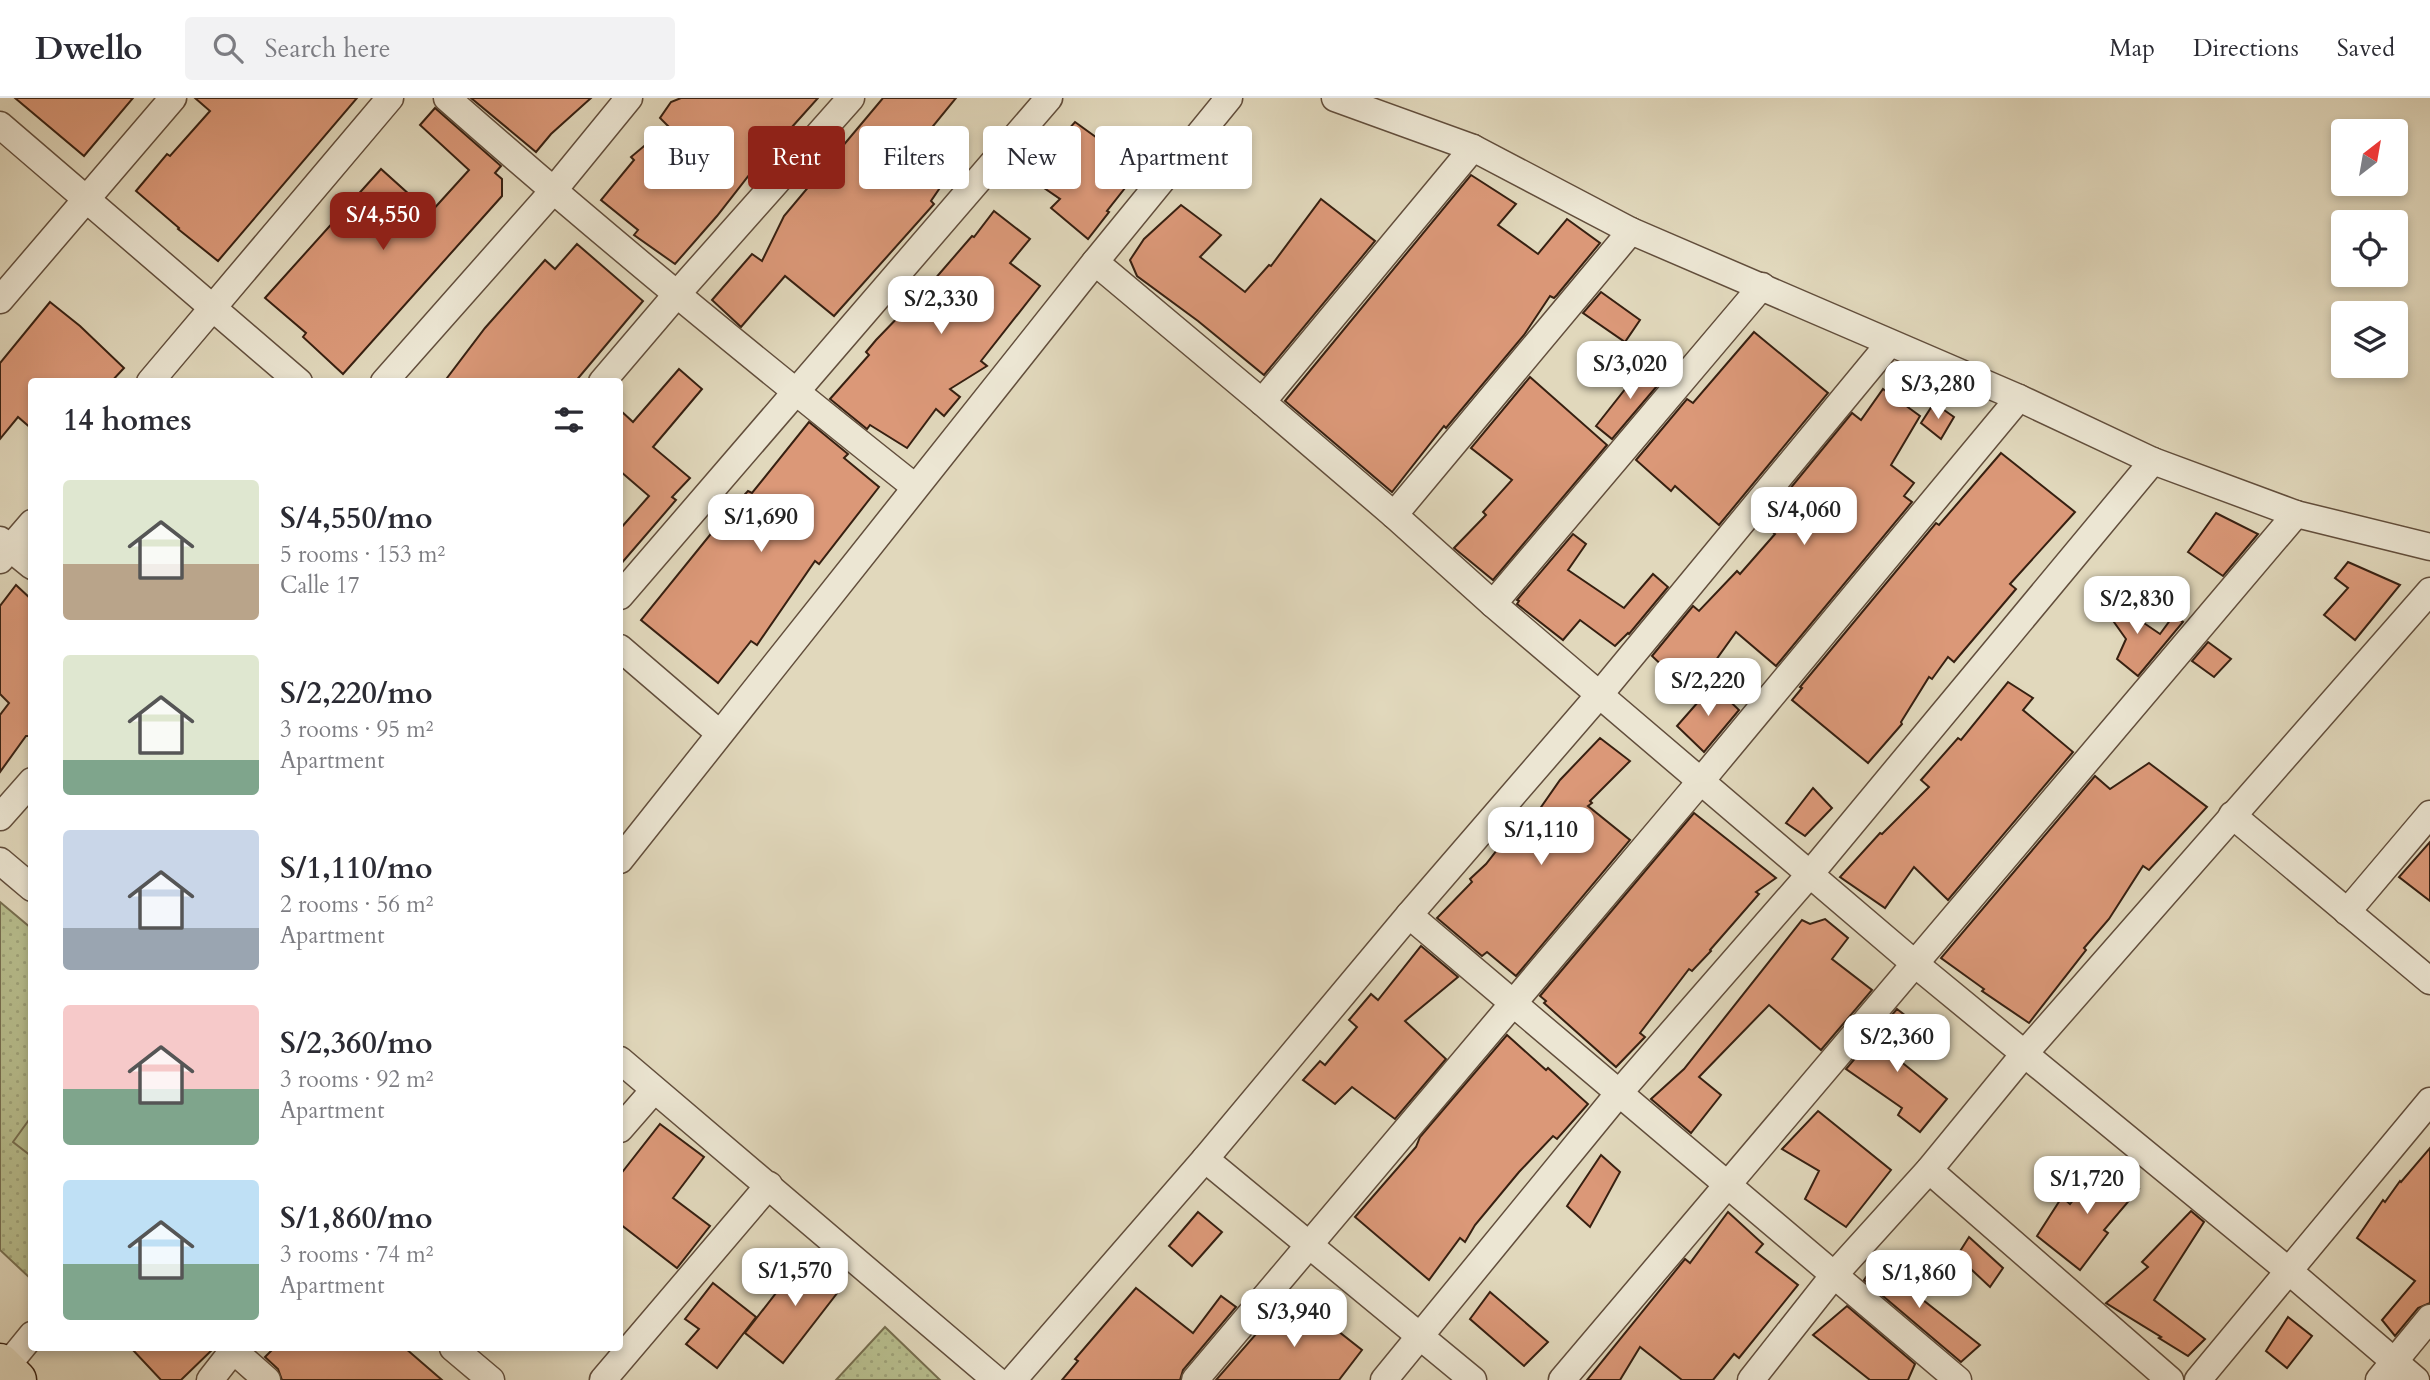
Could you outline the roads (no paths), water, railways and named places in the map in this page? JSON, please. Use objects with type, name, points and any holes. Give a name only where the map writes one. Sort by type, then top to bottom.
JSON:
[{"type":"street","points":[[0,300],[173,98]]},
{"type":"street","points":[[153,378],[390,98]]},
{"type":"street","points":[[447,98],[553,191],[915,487]]},
{"type":"street","points":[[388,378],[553,191],[629,98]]},
{"type":"street","points":[[605,378],[851,98]]},
{"type":"street","points":[[623,592],[1049,98]]},
{"type":"street","points":[[623,856],[915,487],[1229,98]]},
{"type":"street","points":[[1335,98],[1473,148],[1631,231],[2020,398],[2153,461],[2296,513],[2430,547]]},
{"type":"street","points":[[0,125],[294,378]]},
{"type":"street","points":[[1262,402],[1473,148]]},
{"type":"street","points":[[1394,515],[1631,231]]},
{"type":"street","points":[[1095,262],[1262,402],[1493,604],[1914,963],[2290,1272],[2386,1371],[2416,1380]]},
{"type":"street","points":[[1493,604],[1762,286]]},
{"type":"street","points":[[1013,1380],[1205,1159],[1409,915],[1600,694],[1889,344]]},
{"type":"street","points":[[1195,1380],[2020,398]]},
{"type":"street","points":[[1384,1380],[1619,1093],[1810,874],[2153,461]]},
{"type":"street","points":[[1562,1380],[2296,513]]},
{"type":"street","points":[[28,527],[3,550],[28,564]]},
{"type":"street","points":[[1751,1380],[1835,1275],[1929,1170],[2025,1053],[2430,591]]},
{"type":"street","points":[[623,651],[719,733]]},
{"type":"street","points":[[0,817],[28,786]]},
{"type":"street","points":[[2347,912],[2430,814]]},
{"type":"street","points":[[2232,815],[2430,981]]},
{"type":"street","points":[[0,861],[28,885]]},
{"type":"street","points":[[1409,915],[1958,1380]]},
{"type":"street","points":[[623,1063],[996,1380]]},
{"type":"street","points":[[623,1125],[653,1090]]},
{"type":"street","points":[[2198,1380],[2430,1101]]},
{"type":"street","points":[[1205,1159],[1473,1380]]},
{"type":"street","points":[[1929,1170],[2170,1380]]},
{"type":"street","points":[[603,1380],[769,1185]]},
{"type":"street","points":[[2386,1371],[2430,1318]]},
{"type":"street","points":[[8,1371],[28,1341]]},
{"type":"street","points":[[210,1380],[232,1351]]},
{"type":"street","points":[[236,1351],[267,1380]]},
{"type":"street","points":[[457,1351],[491,1380]]}]
